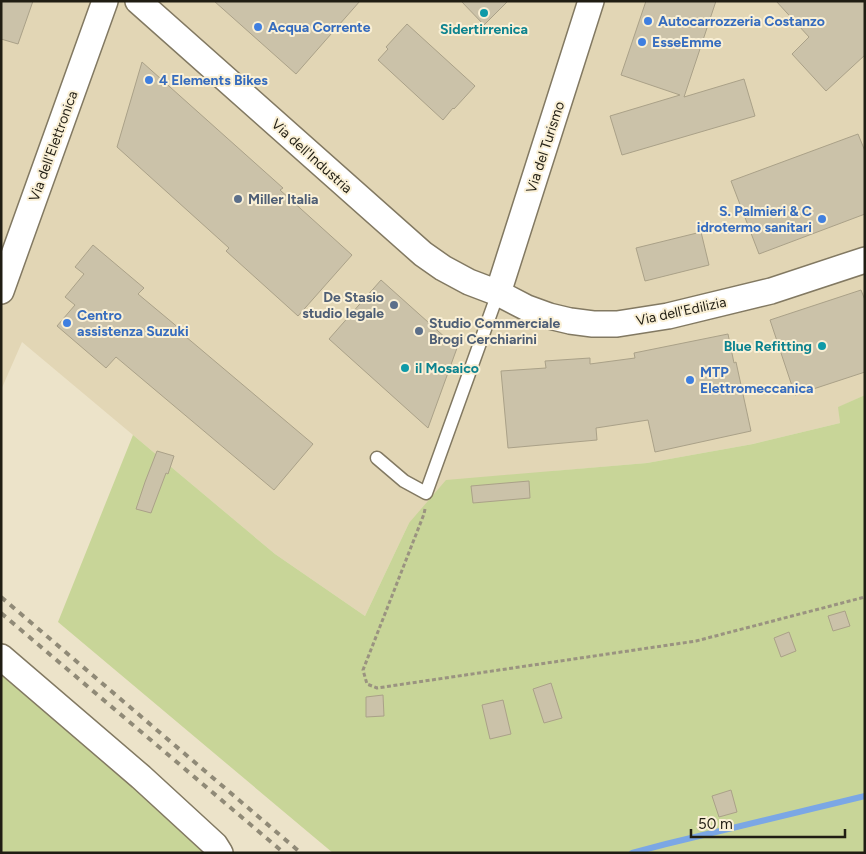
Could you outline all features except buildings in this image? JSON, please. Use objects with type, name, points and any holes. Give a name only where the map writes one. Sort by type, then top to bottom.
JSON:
[{"type":"street","name":"Via dell'Elettronica","points":[[1,291],[105,1]]},
{"type":"street","name":"Via dell'Industria","points":[[138,1],[423,254],[469,282],[498,293]]},
{"type":"street","name":"Via del Turismo","points":[[498,293],[592,1]]},
{"type":"street","name":"Via dell'Edilizia","points":[[498,293],[527,308],[570,322],[617,324],[668,316],[771,290],[865,260]]},
{"type":"street","points":[[1,656],[141,777],[215,845],[220,853]]},
{"type":"lane","points":[[377,458],[404,481],[426,493],[498,293]]},
{"type":"path","points":[[426,493],[424,514],[363,670],[367,684],[377,688],[696,641],[865,597]]},
{"type":"shaded area","points":[[1,1],[865,1],[865,395],[839,407],[840,423],[753,444],[647,463],[554,471],[409,523],[365,616],[275,554],[22,342],[1,390]]},
{"type":"green space","points":[[865,395],[865,853],[333,853],[58,622],[133,435],[275,554],[365,616],[409,523],[446,480],[647,463],[753,444],[840,423],[838,407]]},
{"type":"green space","points":[[1,661],[234,853],[1,853]]},
{"type":"waterway","points":[[632,853],[865,796]]},
{"type":"railway","points":[[1,597],[301,853]]},
{"type":"railway","points":[[1,613],[284,853]]},
{"type":"place","name":"Sidertirrenica","points":[[484,13]]},
{"type":"place","name":"Autocarrozzeria Costanzo","points":[[648,21]]},
{"type":"place","name":"Acqua Corrente","points":[[258,27]]},
{"type":"place","name":"EsseEmme","points":[[642,42]]},
{"type":"place","name":"4 Elements Bikes","points":[[149,80]]},
{"type":"place","name":"Miller Italia","points":[[238,199]]},
{"type":"place","name":"S. Palmieri & C idrotermo sanitari","points":[[822,219]]},
{"type":"place","name":"De Stasio studio legale","points":[[394,305]]},
{"type":"place","name":"Centro assistenza Suzuki","points":[[67,323]]},
{"type":"place","name":"Studio Commerciale Brogi Cerchiarini","points":[[419,331]]},
{"type":"place","name":"Blue Refitting","points":[[822,346]]},
{"type":"place","name":"il Mosaico","points":[[405,368]]},
{"type":"place","name":"MTP Elettromeccanica","points":[[690,380]]}]
